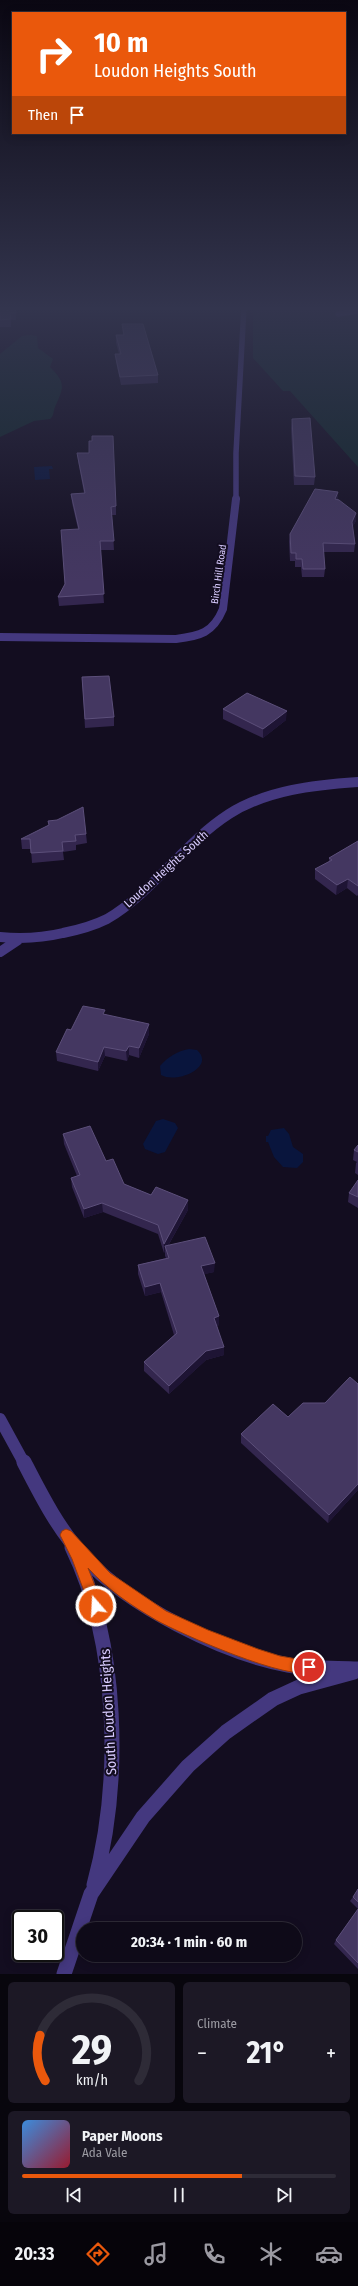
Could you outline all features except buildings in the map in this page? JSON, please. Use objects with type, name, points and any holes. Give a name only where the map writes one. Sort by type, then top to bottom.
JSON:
[{"type":"street","name":"Birch Hill Road","points":[[0,637],[176,639],[200,634],[215,626],[223,609],[236,508],[236,453],[239,398]]},
{"type":"street","name":"Loudon Heights South","points":[[0,937],[18,940],[56,935],[104,920],[138,896],[196,840],[231,814],[250,804],[294,790],[358,782]]},
{"type":"street","name":"Loudon Heights South","points":[[0,952],[18,940]]},
{"type":"street","points":[[0,1419],[66,1535],[106,1578],[122,1590],[161,1615],[206,1636],[280,1663],[358,1670]]},
{"type":"street","name":"South Loudon Heights","points":[[66,1535],[86,1576],[99,1616],[105,1645],[108,1681],[112,1775],[110,1813],[105,1848],[91,1894]]},
{"type":"street","points":[[64,1974],[91,1894],[143,1817],[188,1766],[226,1732],[273,1699],[299,1687],[358,1670]]},
{"type":"green space","points":[[0,398],[59,398],[53,415],[50,419],[34,421],[0,437]]},
{"type":"green space","points":[[296,398],[358,398],[358,467]]},
{"type":"water","points":[[52,466],[53,469],[49,469],[50,479],[35,480],[34,467]]},
{"type":"water","points":[[189,1049],[197,1050],[202,1056],[202,1062],[198,1068],[184,1076],[168,1077],[161,1075],[160,1066],[163,1063],[177,1053]]},
{"type":"water","points":[[163,1119],[175,1123],[178,1128],[165,1152],[158,1154],[145,1149],[143,1144],[156,1121]]},
{"type":"water","points":[[284,1128],[289,1134],[293,1147],[303,1154],[303,1162],[297,1168],[283,1167],[274,1157],[268,1142],[266,1142],[266,1136],[268,1136],[271,1130]]},
{"type":"route","points":[[96,1606],[86,1576],[66,1535],[106,1578],[161,1615],[206,1636],[258,1656],[280,1663],[309,1667]]}]
